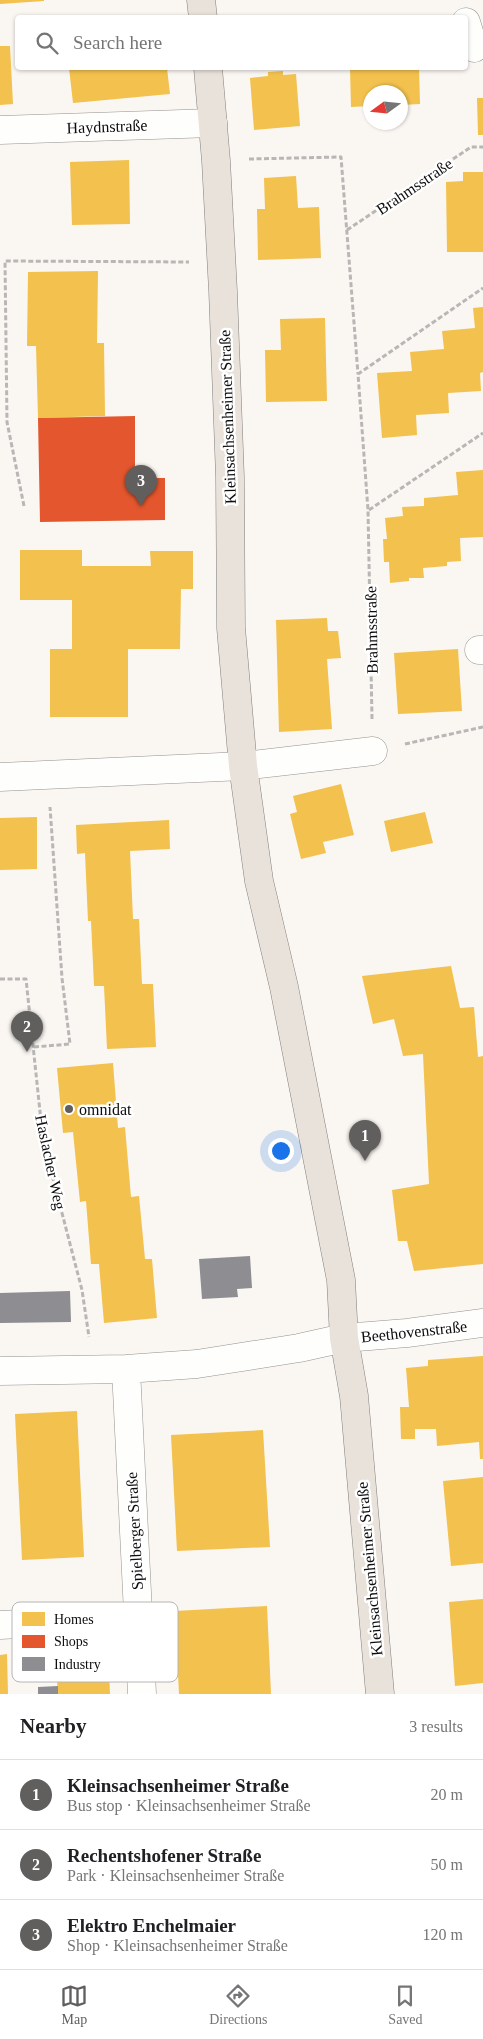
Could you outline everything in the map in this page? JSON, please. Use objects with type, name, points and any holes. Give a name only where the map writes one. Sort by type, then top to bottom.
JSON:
[{"type":"main road","points":[[201,0],[203,15]]},
{"type":"main road","name":"Kleinsachsenheimer Straße","points":[[208,70],[222,262],[230,477],[231,628],[243,766],[259,881],[284,986],[340,1280],[344,1338],[354,1396],[380,1694]]},
{"type":"street","points":[[458,0],[463,15]]},
{"type":"street","points":[[468,28],[474,48]]},
{"type":"street","name":"Haydnstraße","points":[[0,130],[213,122]]},
{"type":"street","points":[[0,777],[243,766],[373,751]]},
{"type":"street","name":"Beethovenstraße","points":[[344,1338],[407,1333],[483,1323]]},
{"type":"street","points":[[0,1371],[92,1370],[196,1364],[299,1348],[344,1338]]},
{"type":"street","name":"Spielberger Straße","points":[[126,1368],[137,1602]]},
{"type":"path","name":"Brahmsstraße","points":[[347,230],[471,147],[483,147]]},
{"type":"path","name":"Brahmsstraße","points":[[248,159],[341,157],[368,510],[373,751]]},
{"type":"path","points":[[24,506],[7,422],[5,261],[222,262]]},
{"type":"path","points":[[358,374],[483,288]]},
{"type":"path","points":[[368,510],[483,433]]},
{"type":"path","points":[[373,751],[483,727]]},
{"type":"path","points":[[34,1047],[70,1044],[62,978],[48,775]]},
{"type":"path","name":"Haslacher Weg","points":[[0,979],[26,979],[43,1140],[82,1290],[92,1370]]},
{"type":"building: Homes","points":[[0,0],[44,0],[44,1],[0,4]]},
{"type":"building: Homes","points":[[0,46],[10,46],[13,104],[0,105]]},
{"type":"building: Homes","points":[[69,70],[167,70],[170,94],[73,103]]},
{"type":"building: Homes","points":[[350,70],[419,70],[420,104],[408,105],[408,85],[363,85],[363,106],[351,107]]},
{"type":"building: Homes","points":[[283,71],[283,75],[296,74],[300,126],[254,130],[250,78],[268,76],[268,72]]},
{"type":"building: Homes","points":[[477,98],[483,98],[483,135],[478,135]]},
{"type":"building: Homes","points":[[129,160],[130,224],[72,225],[70,162]]},
{"type":"building: Homes","points":[[463,172],[483,172],[483,252],[447,252],[446,182],[463,181]]},
{"type":"building: Homes","points":[[296,176],[298,208],[319,207],[321,258],[258,260],[257,209],[265,209],[264,178]]},
{"type":"building: Homes","points":[[98,271],[97,343],[104,343],[105,416],[38,418],[36,346],[27,346],[28,272]]},
{"type":"building: Homes","points":[[483,307],[483,372],[480,373],[481,391],[448,393],[449,413],[416,415],[417,435],[382,438],[377,373],[412,371],[410,352],[444,349],[442,331],[475,328],[473,308]]},
{"type":"building: Homes","points":[[325,318],[327,401],[266,402],[265,350],[281,350],[280,319]]},
{"type":"building: Homes","points":[[483,470],[483,537],[460,538],[461,561],[447,562],[447,566],[423,568],[424,578],[409,578],[409,581],[390,583],[389,562],[384,562],[383,539],[387,539],[385,518],[403,516],[402,507],[424,506],[424,498],[458,495],[456,472]]},
{"type":"building: Homes","points":[[20,550],[82,550],[82,566],[151,566],[150,551],[193,551],[193,589],[181,589],[180,649],[128,649],[128,717],[50,717],[50,649],[72,649],[72,600],[20,600]]},
{"type":"building: Homes","points":[[327,618],[328,631],[338,631],[341,658],[327,659],[332,729],[279,732],[276,620]]},
{"type":"building: Homes","points":[[458,649],[462,711],[398,714],[394,653]]},
{"type":"building: Homes","points":[[341,784],[354,835],[323,842],[326,853],[301,859],[290,814],[297,812],[293,796]]},
{"type":"building: Homes","points":[[425,812],[433,843],[391,852],[384,821]]},
{"type":"building: Homes","points":[[37,817],[37,869],[0,870],[0,818]]},
{"type":"building: Homes","points":[[169,820],[170,849],[130,851],[133,919],[139,919],[142,984],[153,984],[156,1047],[107,1049],[104,986],[94,986],[91,921],[88,921],[85,853],[77,854],[76,825]]},
{"type":"building: Homes","points":[[451,966],[460,1008],[474,1007],[478,1057],[483,1056],[483,1264],[414,1271],[407,1241],[398,1241],[392,1190],[429,1184],[423,1054],[403,1056],[394,1019],[373,1024],[362,976]]},
{"type":"building: Homes","points":[[113,1063],[118,1128],[125,1127],[131,1197],[139,1196],[145,1259],[152,1259],[157,1318],[104,1323],[99,1264],[91,1264],[86,1201],[80,1202],[73,1132],[63,1133],[57,1068]]},
{"type":"building: Homes","points":[[483,1356],[483,1459],[480,1459],[479,1442],[437,1446],[436,1429],[415,1429],[415,1439],[401,1439],[400,1407],[409,1407],[406,1368],[428,1366],[428,1360]]},
{"type":"building: Homes","points":[[77,1411],[84,1557],[22,1560],[15,1414]]},
{"type":"building: Homes","points":[[263,1430],[270,1547],[177,1551],[171,1435]]},
{"type":"building: Homes","points":[[483,1477],[483,1563],[451,1566],[443,1481]]},
{"type":"building: Homes","points":[[483,1599],[483,1683],[455,1686],[449,1602]]},
{"type":"building: Homes","points":[[267,1606],[271,1694],[179,1694],[178,1611]]},
{"type":"building: Homes","points":[[7,1654],[8,1694],[0,1694],[0,1655]]},
{"type":"building: Homes","points":[[57,1682],[109,1682],[110,1694],[58,1694]]},
{"type":"building: Shops","points":[[135,416],[135,478],[165,478],[165,520],[40,522],[38,418]]},
{"type":"building: Industry","points":[[250,1256],[252,1288],[237,1289],[238,1297],[202,1299],[199,1259]]},
{"type":"building: Industry","points":[[70,1291],[71,1322],[0,1323],[0,1293]]},
{"type":"building: Industry","points":[[58,1686],[58,1694],[38,1694],[38,1687]]},
{"type":"place","name":"Elektro Enchelmaier","points":[[141,506]]},
{"type":"place","name":"Rechentshofener Straße","points":[[27,1052]]},
{"type":"place","name":"omnidat","points":[[69,1109]]},
{"type":"place","name":"Kleinsachsenheimer Straße","points":[[365,1161]]}]
